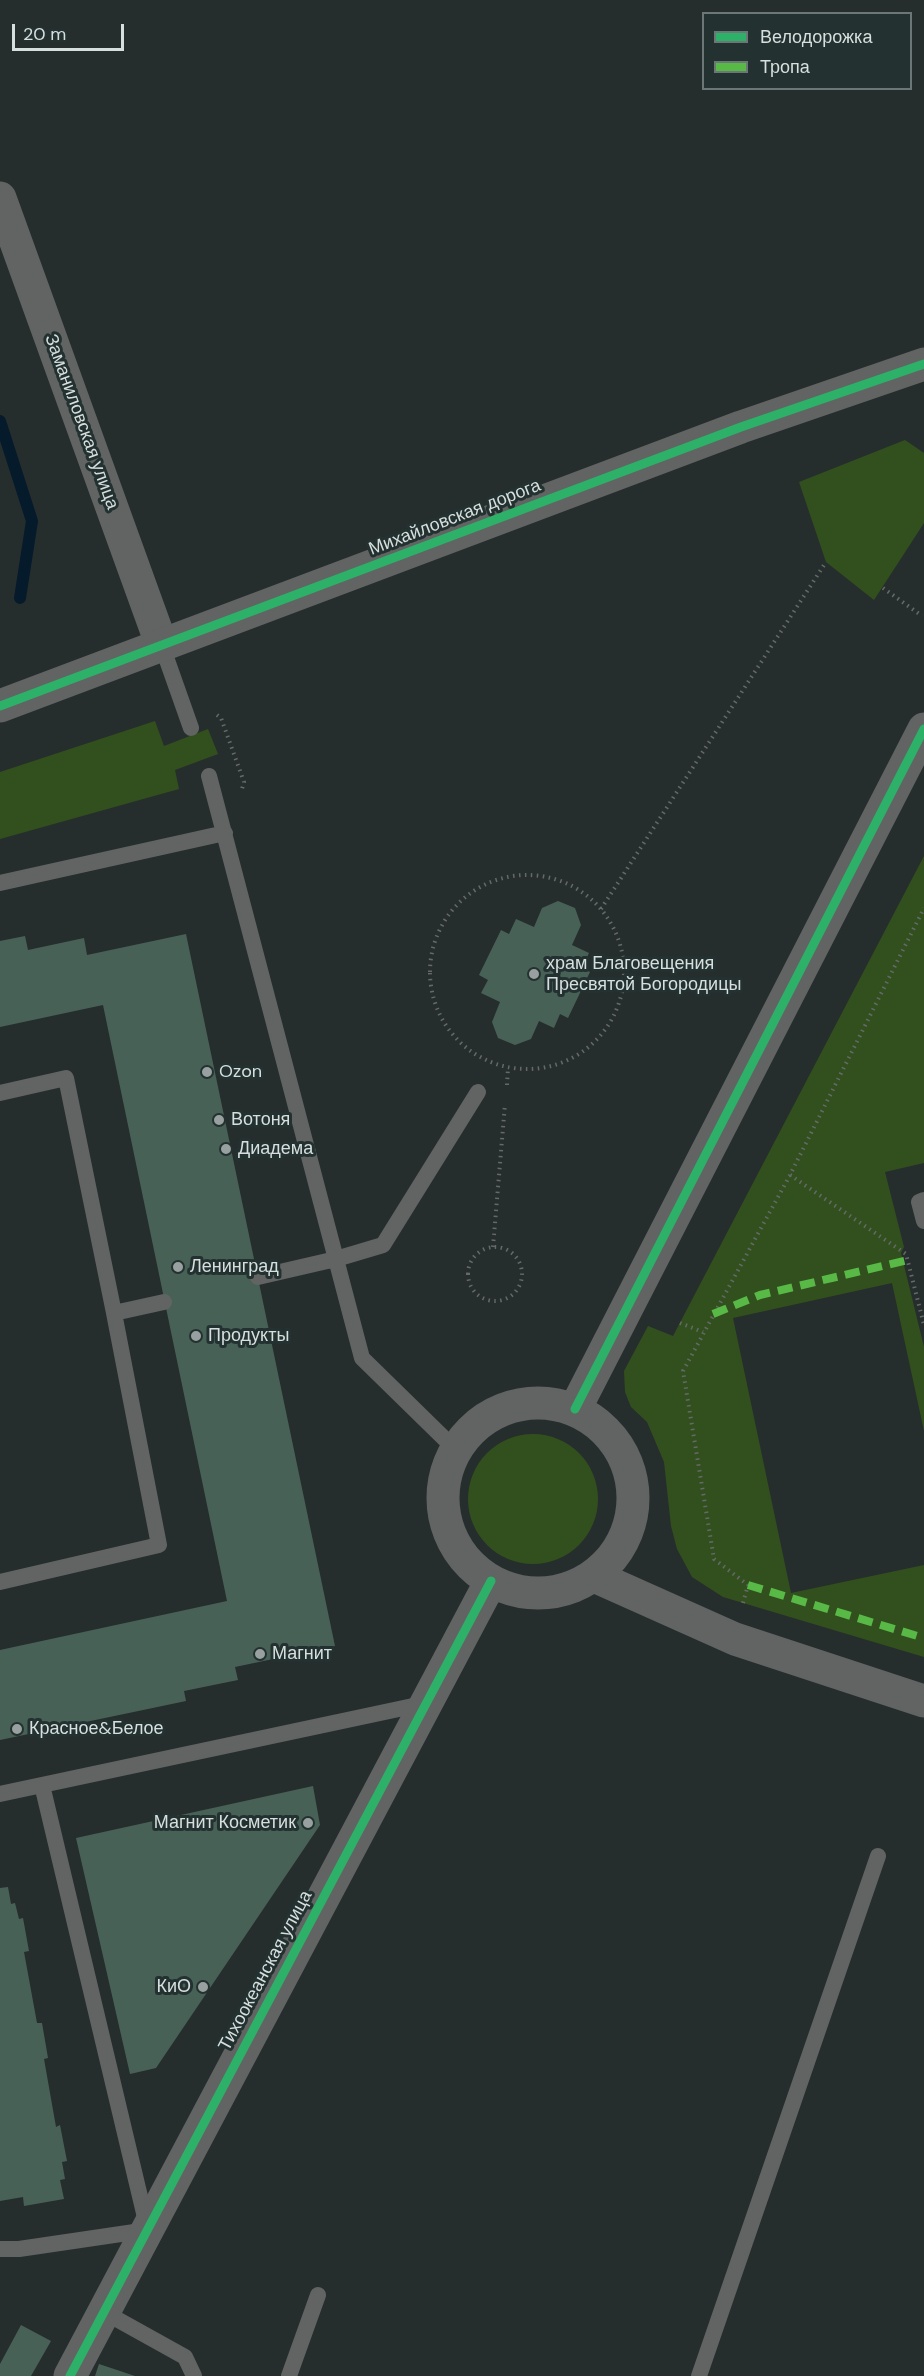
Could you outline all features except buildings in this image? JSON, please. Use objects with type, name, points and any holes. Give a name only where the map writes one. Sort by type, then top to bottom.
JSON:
[{"type":"street","name":"Заманиловская улица","points":[[0,198],[162,646]]},
{"type":"street","name":"Михайловская дорога","points":[[0,706],[741,427],[924,364]]},
{"type":"street","name":"Михайловская дорога","points":[[884,378],[924,380]]},
{"type":"street","points":[[575,1409],[924,729]]},
{"type":"street","points":[[546,1401],[575,1409],[609,1433],[628,1464],[634,1501],[622,1543],[594,1576],[569,1588],[543,1593],[516,1591],[490,1581],[462,1557],[445,1523],[442,1485],[455,1449],[478,1422],[510,1405],[546,1401]]},
{"type":"street","points":[[594,1576],[735,1639],[924,1701]]},
{"type":"street","name":"Тихоокеанская улица","points":[[70,2376],[490,1581]]},
{"type":"lane","points":[[162,646],[191,728]]},
{"type":"lane","points":[[209,776],[362,1358],[455,1449]]},
{"type":"lane","points":[[0,883],[225,833]]},
{"type":"lane","points":[[0,1093],[66,1078],[159,1545],[0,1582]]},
{"type":"lane","points":[[258,1277],[336,1259],[383,1245],[478,1092]]},
{"type":"lane","points":[[924,1200],[919,1202],[924,1221]]},
{"type":"lane","points":[[114,1313],[164,1302]]},
{"type":"lane","points":[[0,1794],[427,1703]]},
{"type":"lane","points":[[0,2249],[19,2249],[148,2230],[42,1785]]},
{"type":"lane","points":[[699,2376],[878,1856]]},
{"type":"lane","points":[[290,2376],[318,2295]]},
{"type":"lane","points":[[104,2312],[185,2357],[194,2376]]},
{"type":"path","points":[[601,909],[826,562]]},
{"type":"path","points":[[883,588],[922,616]]},
{"type":"path","points":[[541,875],[575,887],[601,909],[617,934],[624,968],[620,999],[605,1029],[581,1053],[542,1068],[508,1068],[477,1056],[456,1039],[437,1011],[429,980],[432,946],[440,927],[460,900],[489,882],[508,876],[541,875]]},
{"type":"path","points":[[735,1639],[748,1585],[714,1559],[683,1371],[790,1175],[924,908]]},
{"type":"path","points":[[506,1092],[508,1068]]},
{"type":"path","points":[[494,1247],[505,1104]]},
{"type":"path","points":[[790,1175],[906,1254],[924,1325]]},
{"type":"path","points":[[494,1247],[511,1252],[521,1267],[522,1276],[516,1292],[500,1302],[491,1302],[475,1294],[467,1278],[471,1260],[484,1249],[494,1247]]},
{"type":"path","points":[[680,1323],[703,1332]]},
{"type":"green space","points":[[905,440],[924,453],[924,523],[874,600],[826,562],[799,482]]},
{"type":"green space","points":[[155,721],[164,746],[208,729],[218,754],[175,770],[179,789],[0,839],[0,772]]},
{"type":"green space","points":[[924,856],[924,1163],[885,1172],[904,1247],[901,1253],[924,1347],[924,1431],[892,1283],[733,1318],[791,1593],[924,1565],[924,1657],[723,1597],[692,1577],[677,1549],[671,1526],[664,1462],[647,1422],[631,1407],[625,1392],[624,1371],[648,1326],[673,1336]]},
{"type":"green space","points":[[533,1434],[558,1439],[579,1453],[593,1474],[598,1499],[593,1524],[579,1545],[558,1559],[533,1564],[508,1559],[487,1545],[473,1524],[468,1499],[473,1474],[487,1453],[508,1439]]},
{"type":"waterway","points":[[0,421],[32,521],[20,598]]},
{"type":"marked path","points":[[713,1314],[760,1295],[908,1260]]},
{"type":"marked path","points":[[748,1585],[924,1638]]},
{"type":"cycle path","points":[[0,706],[741,427],[924,364]]},
{"type":"cycle path","points":[[575,1409],[924,729]]},
{"type":"cycle path","points":[[70,2376],[491,1581]]},
{"type":"place","name":"храм Благовещения Пресвятой Богородицы","points":[[534,974]]},
{"type":"place","name":"Ozon","points":[[207,1072]]},
{"type":"place","name":"Вотоня","points":[[219,1120]]},
{"type":"place","name":"Диадема","points":[[226,1149]]},
{"type":"place","name":"Ленинград","points":[[178,1267]]},
{"type":"place","name":"Продукты","points":[[196,1336]]},
{"type":"place","name":"Магнит","points":[[260,1654]]},
{"type":"place","name":"Красное&Белое","points":[[17,1729]]},
{"type":"place","name":"Магнит Косметик","points":[[308,1823]]},
{"type":"place","name":"КиО","points":[[203,1987]]}]
